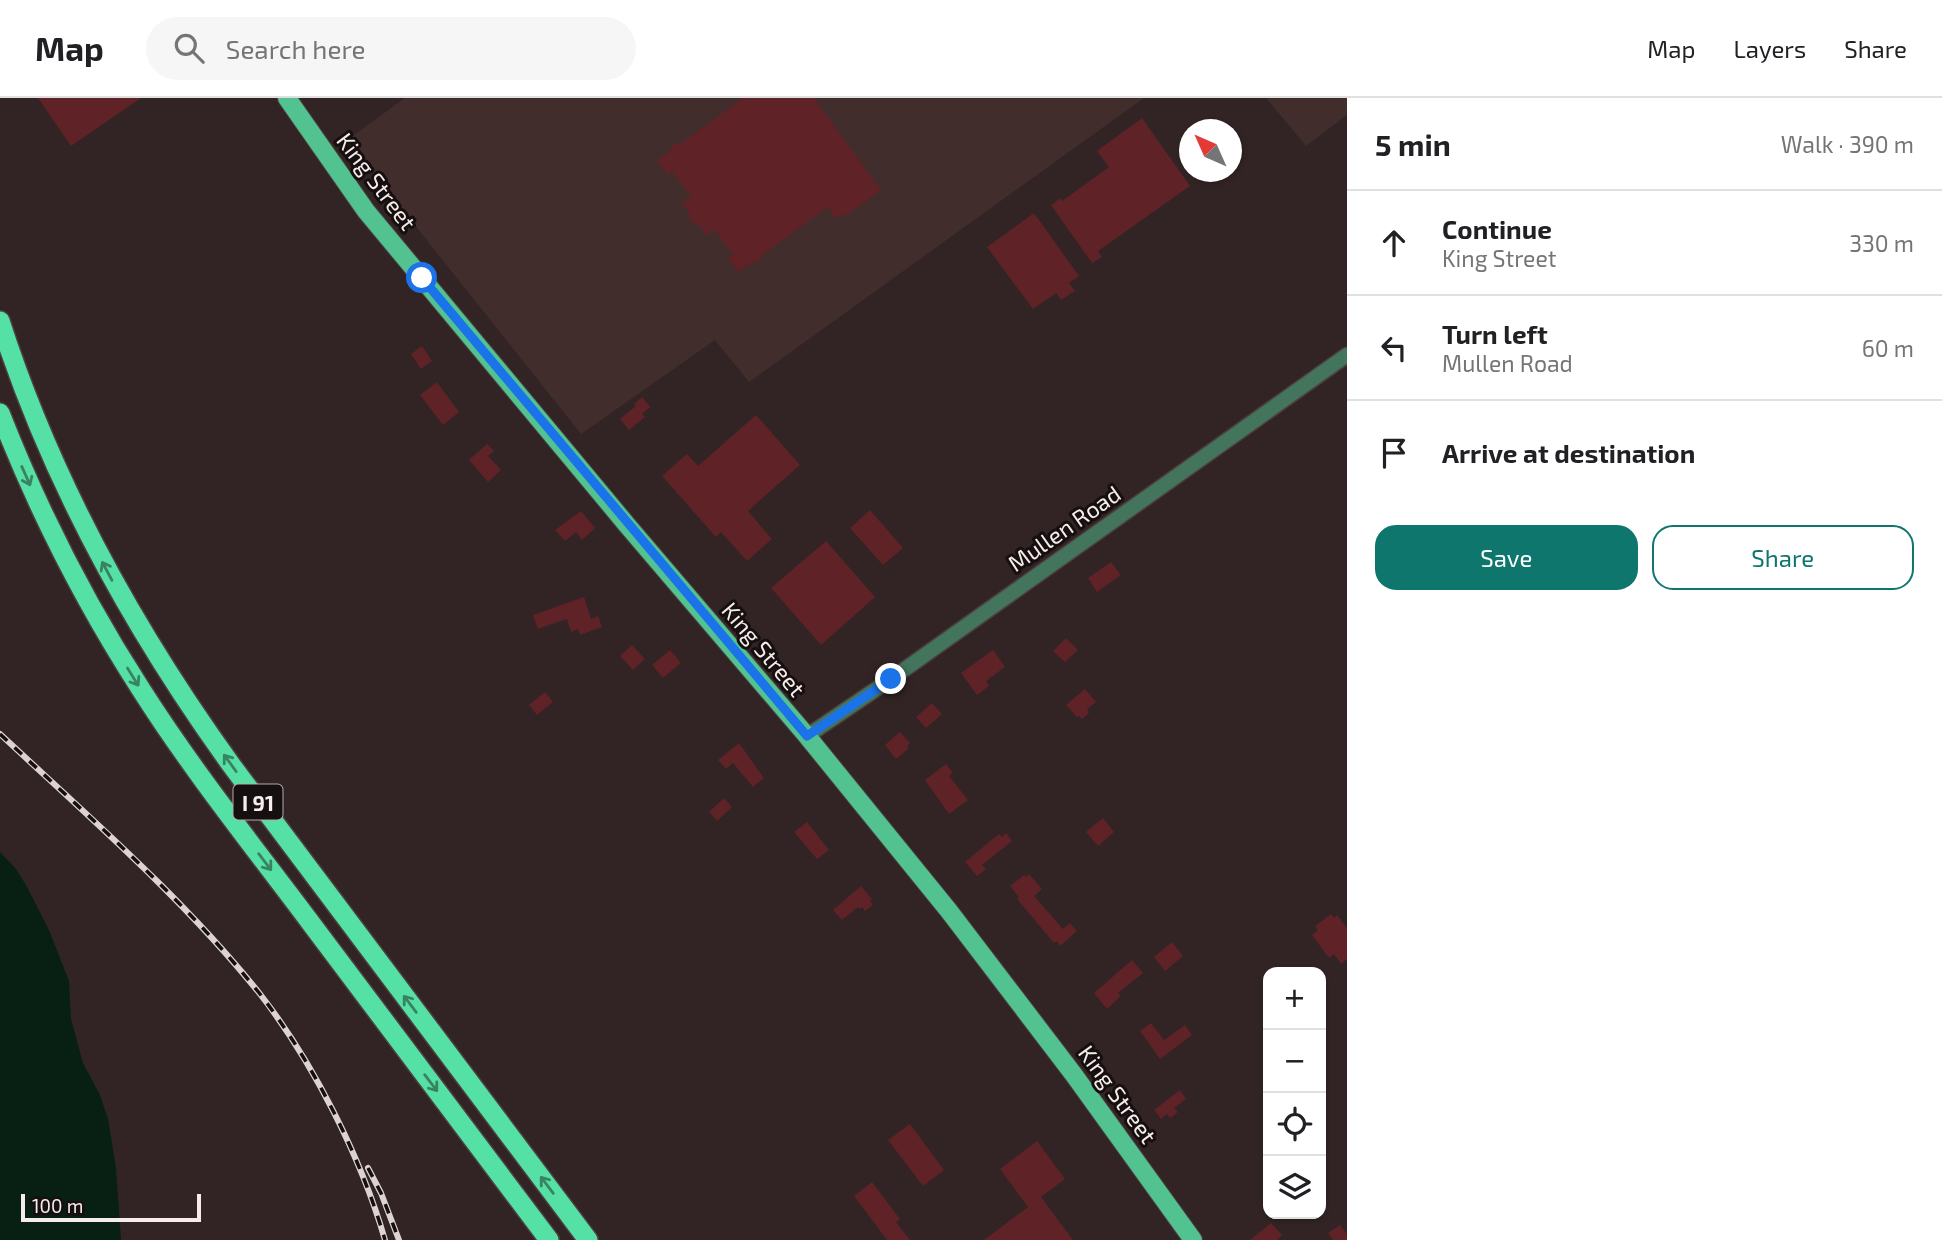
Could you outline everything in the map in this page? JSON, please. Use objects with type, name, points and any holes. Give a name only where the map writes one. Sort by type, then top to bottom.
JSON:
[{"type":"highway","name":"I 91","points":[[0,321],[36,419],[76,510],[120,594],[177,688],[232,766],[588,1240]]},
{"type":"highway","name":"I 91","points":[[0,413],[62,552],[97,618],[142,692],[220,803],[549,1240]]},
{"type":"main road","name":"King Street","points":[[287,98],[366,211],[807,736],[941,901],[1025,1010],[1187,1238]]},
{"type":"street","name":"Mullen Road","points":[[807,736],[1347,355]]},
{"type":"shaded area","points":[[405,98],[1144,98],[749,382],[715,340],[581,434],[347,140]]},
{"type":"shaded area","points":[[1266,98],[1347,98],[1347,115],[1306,146]]},
{"type":"shaded area","points":[[0,852],[26,885],[49,930],[69,981],[71,1019],[83,1063],[100,1095],[108,1119],[116,1168],[121,1240],[0,1240]]},
{"type":"building","points":[[38,98],[141,98],[71,146]]},
{"type":"building","points":[[743,98],[814,98],[881,190],[846,216],[844,214],[836,219],[828,207],[761,256],[763,258],[738,272],[728,258],[733,255],[714,229],[706,236],[698,224],[695,226],[682,203],[691,197],[672,171],[668,175],[657,160],[672,150],[670,148],[678,142],[680,144]]},
{"type":"building","points":[[1142,118],[1179,170],[1179,182],[1187,182],[1190,186],[1098,251],[1102,257],[1092,263],[1051,205],[1060,198],[1062,201],[1109,167],[1097,151]]},
{"type":"building","points":[[1034,213],[1079,276],[1069,283],[1075,291],[1061,300],[1056,293],[1033,309],[987,247]]},
{"type":"building","points":[[422,346],[432,361],[421,369],[411,354]]},
{"type":"building","points":[[437,382],[459,412],[443,425],[420,395]]},
{"type":"building","points":[[642,397],[650,407],[642,414],[645,417],[629,430],[620,419],[636,406],[634,404]]},
{"type":"building","points":[[756,415],[800,465],[748,511],[772,539],[747,561],[721,532],[716,537],[662,476],[687,454],[698,466]]},
{"type":"building","points":[[487,444],[494,451],[488,456],[501,470],[488,482],[469,460]]},
{"type":"building","points":[[870,510],[903,548],[883,565],[850,528]]},
{"type":"building","points":[[581,511],[595,528],[582,540],[576,532],[565,541],[555,530]]},
{"type":"building","points":[[826,541],[875,597],[821,645],[771,588]]},
{"type":"building","points":[[1111,562],[1121,575],[1097,592],[1088,578]]},
{"type":"building","points":[[584,597],[591,619],[598,616],[602,627],[580,635],[578,629],[571,632],[567,619],[538,629],[533,615]]},
{"type":"building","points":[[1066,638],[1078,650],[1065,662],[1053,651]]},
{"type":"building","points":[[632,645],[645,659],[633,670],[620,656]]},
{"type":"building","points":[[670,650],[681,663],[663,678],[652,665]]},
{"type":"building","points":[[993,650],[1005,667],[986,681],[989,686],[977,695],[961,673]]},
{"type":"building","points":[[1085,689],[1096,702],[1087,709],[1089,713],[1082,719],[1066,705]]},
{"type":"building","points":[[545,692],[553,702],[537,715],[529,705]]},
{"type":"building","points":[[932,703],[942,714],[926,728],[916,717]]},
{"type":"building","points":[[900,732],[910,743],[907,746],[909,748],[896,759],[885,745]]},
{"type":"building","points":[[739,743],[764,778],[753,787],[733,763],[726,769],[718,760]]},
{"type":"building","points":[[946,764],[953,773],[949,776],[968,800],[949,814],[925,780]]},
{"type":"building","points":[[724,798],[732,807],[717,821],[709,812]]},
{"type":"building","points":[[1103,818],[1114,832],[1098,846],[1086,832]]},
{"type":"building","points":[[807,822],[829,850],[817,859],[794,832]]},
{"type":"building","points":[[1006,833],[1012,841],[982,865],[986,869],[977,876],[965,862],[999,834],[1002,837]]},
{"type":"building","points":[[1029,874],[1042,889],[1034,896],[1063,929],[1070,923],[1077,931],[1060,946],[1057,941],[1054,943],[1017,899],[1019,897],[1010,886]]},
{"type":"building","points":[[861,886],[872,899],[870,901],[873,905],[865,911],[858,907],[842,920],[833,910]]},
{"type":"building","points":[[1331,914],[1334,918],[1337,915],[1347,928],[1347,959],[1341,964],[1334,954],[1329,958],[1312,935],[1318,930],[1315,926]]},
{"type":"building","points":[[1172,942],[1183,956],[1165,971],[1154,957]]},
{"type":"building","points":[[1132,960],[1143,973],[1118,993],[1121,996],[1107,1009],[1094,993]]},
{"type":"building","points":[[1151,1023],[1164,1040],[1185,1025],[1192,1035],[1160,1059],[1140,1031]]},
{"type":"building","points":[[1180,1090],[1186,1099],[1174,1108],[1178,1112],[1170,1118],[1167,1114],[1161,1119],[1154,1110]]},
{"type":"building","points":[[910,1124],[944,1170],[923,1186],[888,1140]]},
{"type":"building","points":[[1037,1141],[1065,1179],[1041,1197],[1073,1240],[984,1240],[1028,1207],[1000,1169]]},
{"type":"building","points":[[872,1182],[900,1219],[896,1222],[910,1240],[887,1240],[854,1196]]},
{"type":"building","points":[[1271,1223],[1282,1235],[1277,1240],[1250,1240]]},
{"type":"building","points":[[1340,1225],[1347,1234],[1347,1240],[1333,1240],[1328,1233]]},
{"type":"railway","points":[[0,734],[168,892],[260,994],[299,1049],[333,1111],[363,1176],[385,1240]]},
{"type":"railway","points":[[368,1168],[399,1240]]},
{"type":"route","points":[[422,278],[807,736],[891,679]]}]
